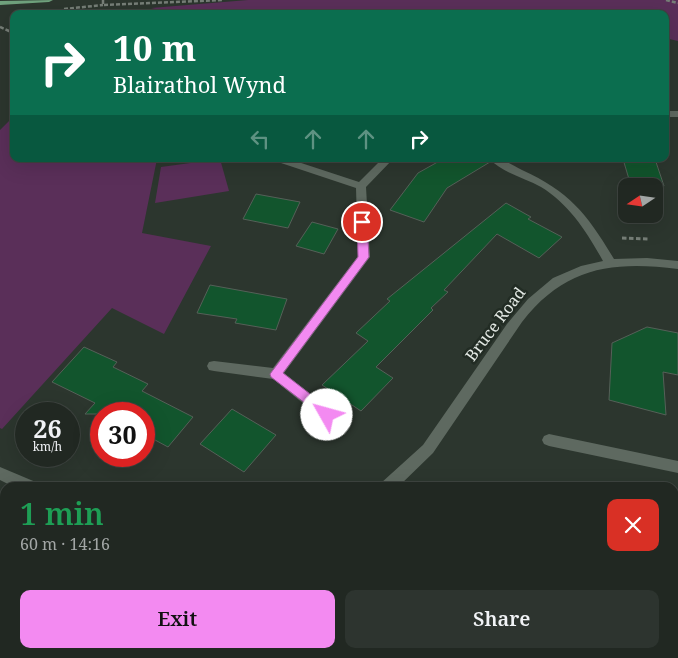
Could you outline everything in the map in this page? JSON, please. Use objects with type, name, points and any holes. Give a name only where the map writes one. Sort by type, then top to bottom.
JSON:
[{"type":"main road","points":[[0,3],[49,0]]},
{"type":"street","points":[[288,162],[361,186]]},
{"type":"street","points":[[276,374],[364,257],[361,186],[385,162]]},
{"type":"street","points":[[501,162],[546,186],[570,204],[581,217],[610,262]]},
{"type":"street","name":"Bruce Road","points":[[392,482],[427,449],[511,328],[535,298],[555,282],[571,273],[610,262],[678,265]]},
{"type":"street","points":[[214,366],[276,374],[340,425]]},
{"type":"street","points":[[549,440],[678,468]]},
{"type":"street","points":[[0,472],[21,482]]},
{"type":"path","points":[[102,5],[104,0]]},
{"type":"path","points":[[59,9],[102,5],[222,0]]},
{"type":"path","points":[[666,0],[678,3]]},
{"type":"shaded area","points":[[248,0],[678,0],[678,41],[669,39],[669,10],[160,10],[151,8]]},
{"type":"shaded area","points":[[10,120],[10,162],[156,162],[142,233],[211,246],[164,334],[112,308],[27,402],[15,402],[15,415],[2,429],[0,428],[0,130]]},
{"type":"shaded area","points":[[198,162],[221,162],[229,191],[155,203],[161,167]]},
{"type":"building","points":[[438,162],[490,162],[447,188],[424,222],[390,210],[418,173]]},
{"type":"building","points":[[624,162],[656,162],[661,178],[629,178]]},
{"type":"building","points":[[256,194],[300,202],[288,228],[243,219]]},
{"type":"building","points":[[506,203],[531,217],[528,219],[562,237],[539,258],[497,234],[444,290],[448,292],[431,308],[433,310],[376,367],[393,378],[361,411],[322,385],[368,341],[356,333],[390,301],[387,299]]},
{"type":"building","points":[[312,222],[338,229],[324,254],[296,246]]},
{"type":"building","points":[[210,285],[287,299],[276,330],[235,323],[237,319],[197,313]]},
{"type":"building","points":[[647,327],[678,333],[678,375],[663,372],[666,415],[609,400],[612,343]]},
{"type":"building","points":[[84,347],[117,362],[113,367],[148,384],[142,391],[193,417],[168,447],[155,440],[155,402],[93,402],[52,382]]},
{"type":"building","points":[[232,409],[276,435],[244,472],[200,444]]},
{"type":"route","points":[[327,415],[276,374],[364,257],[362,222]]}]
